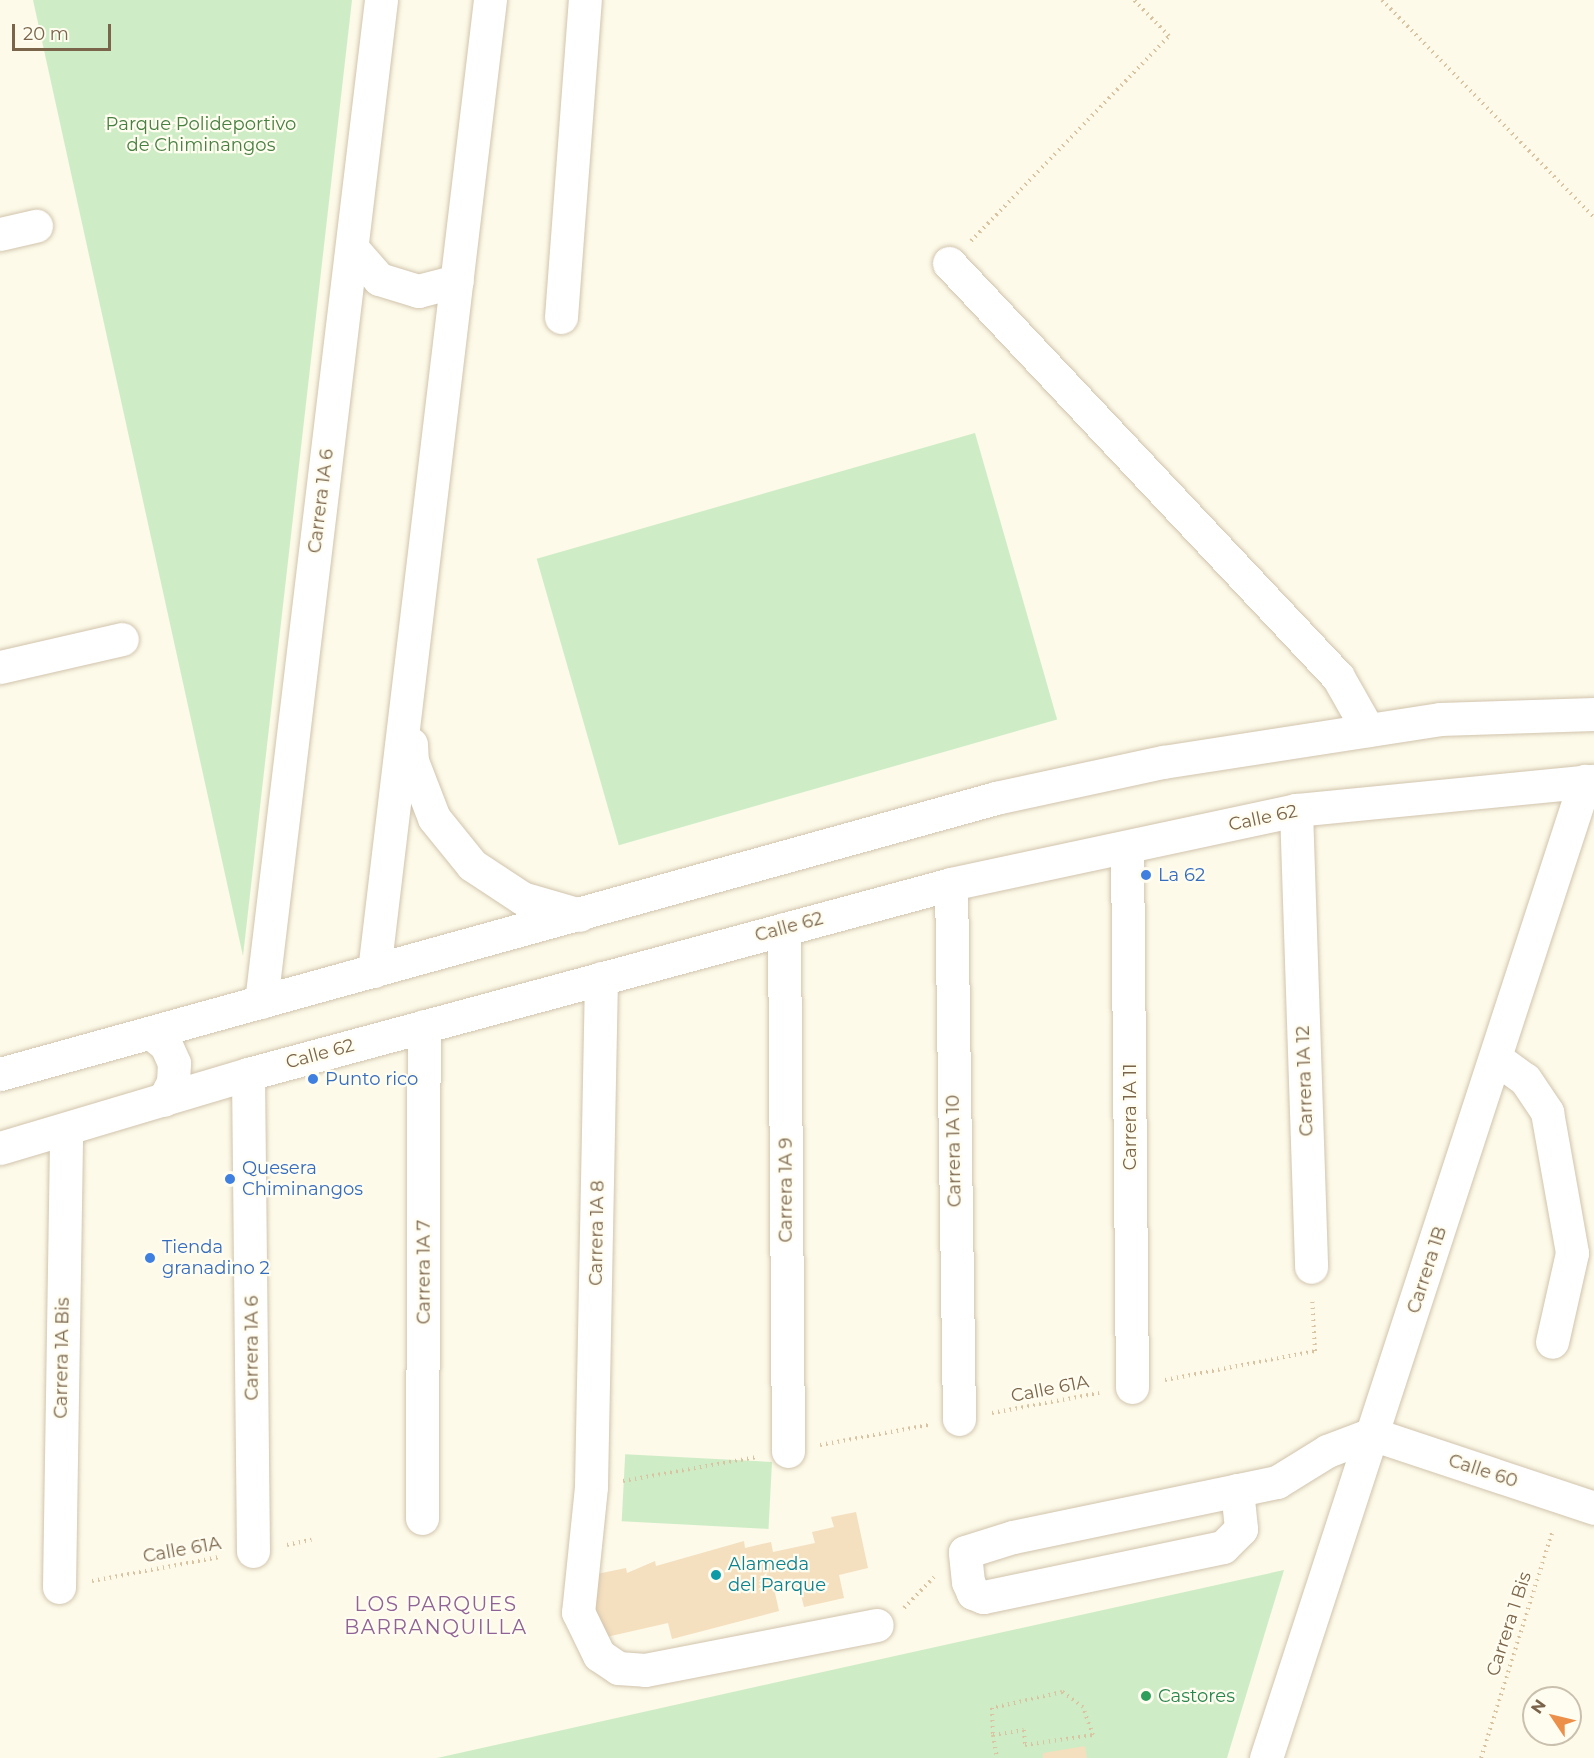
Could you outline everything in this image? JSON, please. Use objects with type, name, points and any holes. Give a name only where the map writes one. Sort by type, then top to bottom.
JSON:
[{"type":"street","name":"Carrera 1A 6","points":[[261,1002],[381,0]]},
{"type":"street","points":[[374,971],[409,701],[490,0]]},
{"type":"street","points":[[561,317],[585,0]]},
{"type":"street","points":[[0,234],[36,226]]},
{"type":"street","points":[[352,248],[379,279],[418,291],[457,281]]},
{"type":"street","points":[[949,263],[1338,677],[1368,730]]},
{"type":"street","points":[[0,667],[122,639]]},
{"type":"street","points":[[409,701],[412,761],[434,818],[472,865],[522,898],[580,915]]},
{"type":"street","points":[[0,1074],[996,798],[1162,762],[1440,719],[1594,714]]},
{"type":"street","name":"Calle 62","points":[[0,1148],[248,1074],[951,884],[1296,810],[1590,781]]},
{"type":"street","name":"Carrera 1B","points":[[1266,1758],[1590,781]]},
{"type":"street","name":"Carrera 1A 12","points":[[1296,810],[1311,1267]]},
{"type":"street","name":"Carrera 1A 11","points":[[1127,847],[1132,1387]]},
{"type":"street","name":"Carrera 1A 10","points":[[951,884],[958,1419]]},
{"type":"street","name":"Carrera 1A 9","points":[[784,929],[788,1451]]},
{"type":"street","name":"Carrera 1A 8","points":[[602,978],[591,1487],[578,1612],[599,1654],[618,1668],[645,1670],[877,1625]]},
{"type":"street","name":"Carrera 1A 7","points":[[422,1518],[424,1026]]},
{"type":"street","points":[[151,1033],[166,1045],[174,1063],[164,1100]]},
{"type":"street","points":[[1497,1059],[1525,1079],[1547,1112],[1572,1253],[1552,1342]]},
{"type":"street","name":"Carrera 1A 6","points":[[248,1074],[253,1551]]},
{"type":"street","name":"Carrera 1A Bis","points":[[59,1587],[66,1130]]},
{"type":"street","points":[[1237,1490],[1241,1529],[1223,1547],[983,1597],[973,1593],[968,1582],[965,1552],[1013,1537],[1287,1479],[1327,1451],[1372,1434]]},
{"type":"street","name":"Calle 60","points":[[1372,1434],[1594,1508]]},
{"type":"path","points":[[949,263],[1168,36],[1134,0]]},
{"type":"path","points":[[1382,0],[1594,217]]},
{"type":"path","name":"Calle 61A","points":[[591,1487],[1315,1351],[1311,1267]]},
{"type":"path","name":"Carrera 1 Bis","points":[[1480,1758],[1563,1497]]},
{"type":"path","name":"Calle 61A","points":[[59,1587],[311,1540]]},
{"type":"path","points":[[877,1625],[965,1552]]},
{"type":"path","points":[[993,1735],[1024,1730],[1025,1745],[1093,1735],[1083,1707],[1062,1692],[992,1708],[993,1735],[997,1758]]},
{"type":"green space","name":"Parque Polideportivo de Chiminangos","points":[[33,0],[352,0],[243,956]]},
{"type":"green space","points":[[975,433],[1057,719],[619,845],[537,559]]},
{"type":"green space","points":[[625,1454],[772,1462],[768,1529],[622,1521]]},
{"type":"green space","points":[[1284,1570],[1227,1758],[437,1758],[791,1679]]},
{"type":"building","name":"Alameda del Parque","points":[[856,1512],[868,1568],[839,1575],[844,1598],[804,1607],[799,1587],[775,1593],[779,1611],[672,1639],[668,1623],[602,1638],[595,1623],[592,1575],[626,1568],[627,1573],[655,1561],[656,1566],[744,1541],[745,1548],[771,1542],[773,1552],[815,1543],[812,1532],[834,1527],[831,1517]]},
{"type":"building","points":[[1085,1746],[1087,1758],[1043,1758],[1043,1753]]},
{"type":"place","name":"La 62","points":[[1146,875]]},
{"type":"place","name":"Punto rico","points":[[313,1079]]},
{"type":"place","name":"Quesera Chiminangos","points":[[230,1179]]},
{"type":"place","name":"Tienda granadino 2","points":[[150,1258]]},
{"type":"place","name":"Alameda del Parque","points":[[716,1575]]},
{"type":"place","name":"Castores","points":[[1146,1696]]},
{"type":"district","name":"LOS PARQUES BARRANQUILLA","points":[[436,1616]]}]
